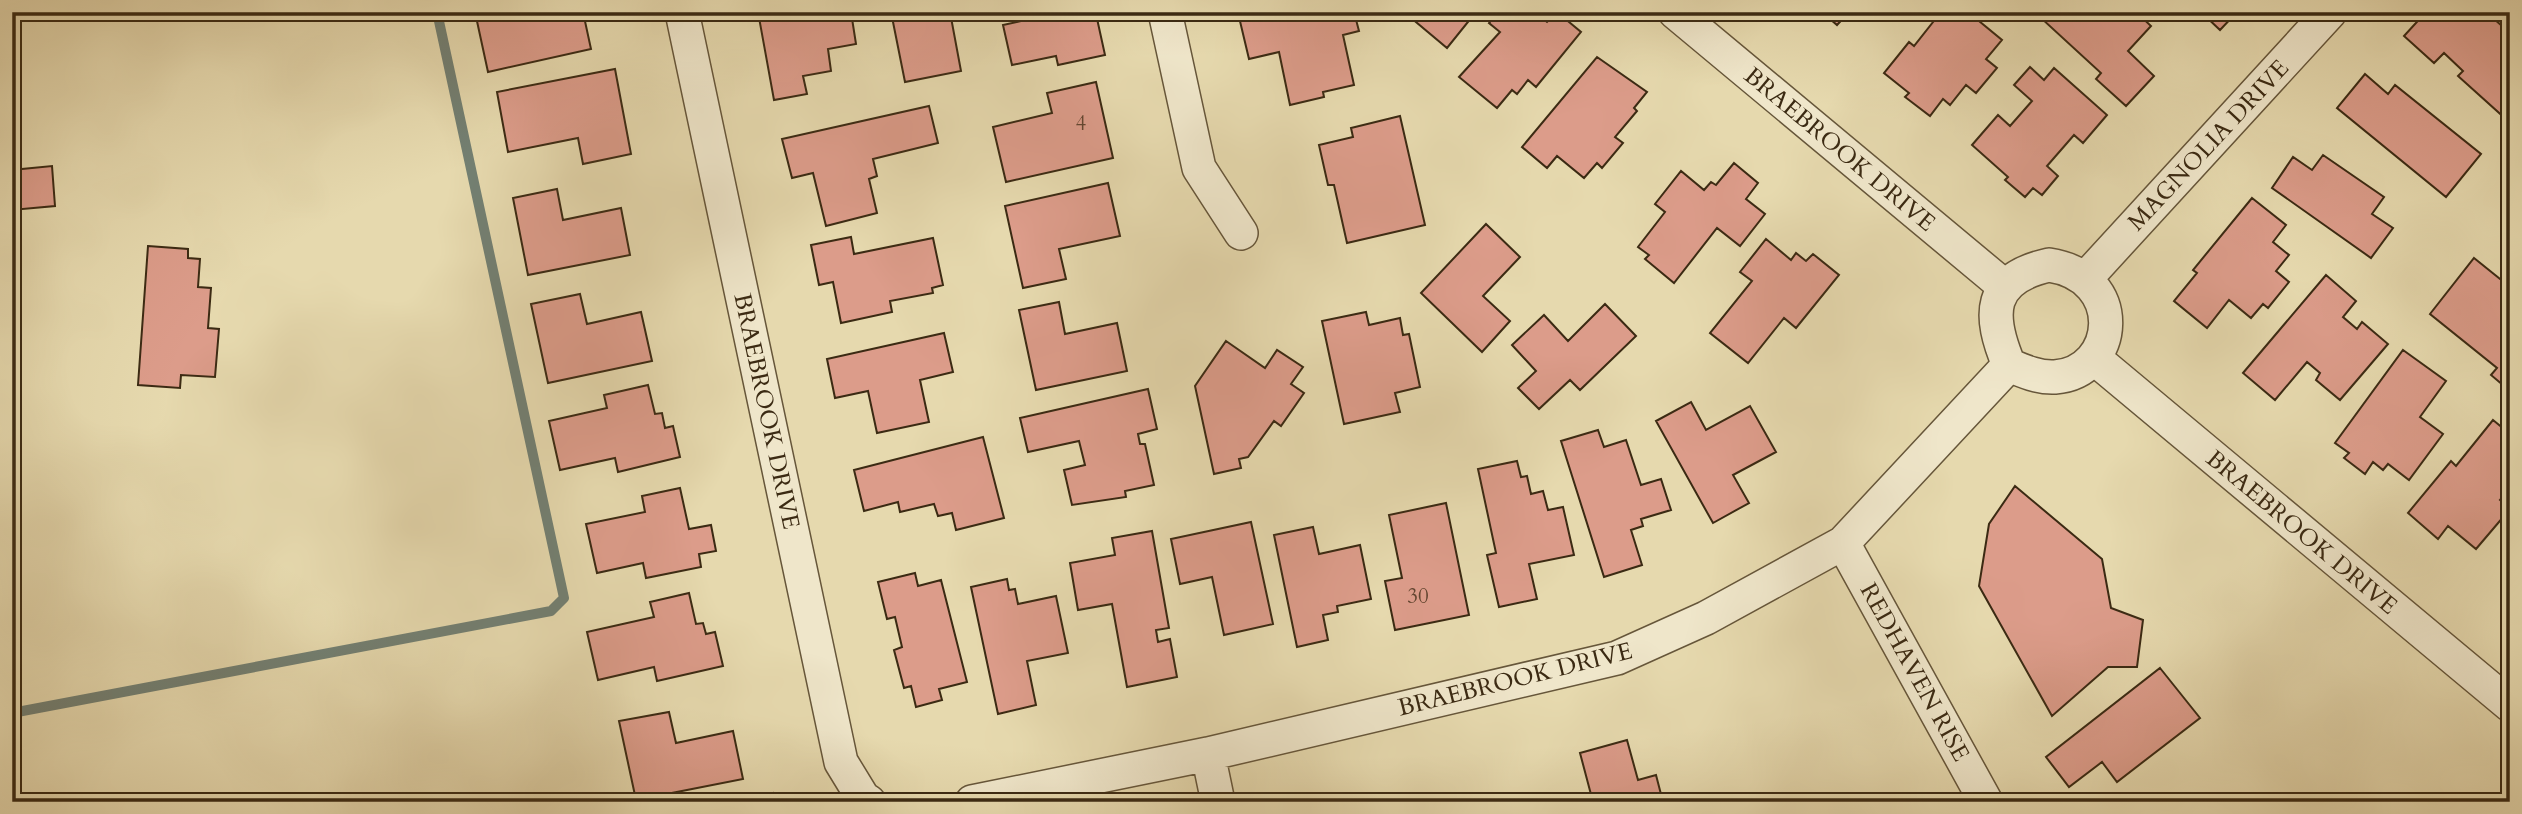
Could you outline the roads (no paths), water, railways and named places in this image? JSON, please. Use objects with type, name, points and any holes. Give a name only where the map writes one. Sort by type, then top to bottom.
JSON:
[{"type":"street","name":"BRAEBROOK DRIVE","points":[[682,12],[841,762],[869,802]]},
{"type":"street","points":[[1166,12],[1199,168],[1241,233]]},
{"type":"street","name":"MAGNOLIA DRIVE","points":[[2086,278],[2330,12]]},
{"type":"street","name":"BRAEBROOK DRIVE","points":[[1690,17],[2004,286]]},
{"type":"street","points":[[2049,265],[2068,268],[2086,278],[2102,299],[2106,325],[2094,358],[2081,368],[2056,377],[2031,374],[2009,365],[1996,334],[1997,305],[2004,286],[2029,270],[2049,265]]},
{"type":"street","name":"BRAEBROOK DRIVE","points":[[2094,358],[2507,703]]},
{"type":"street","name":"BRAEBROOK DRIVE","points":[[972,802],[1208,754],[1617,658],[1706,618],[1843,543],[2009,365]]},
{"type":"street","name":"REDHAVEN RISE","points":[[1843,543],[1986,802]]},
{"type":"street","points":[[1208,754],[1218,802]]},
{"type":"waterway","points":[[12,713],[551,611],[564,598],[437,12]]},
{"type":"waterway","points":[[2500,802],[2510,786]]}]
